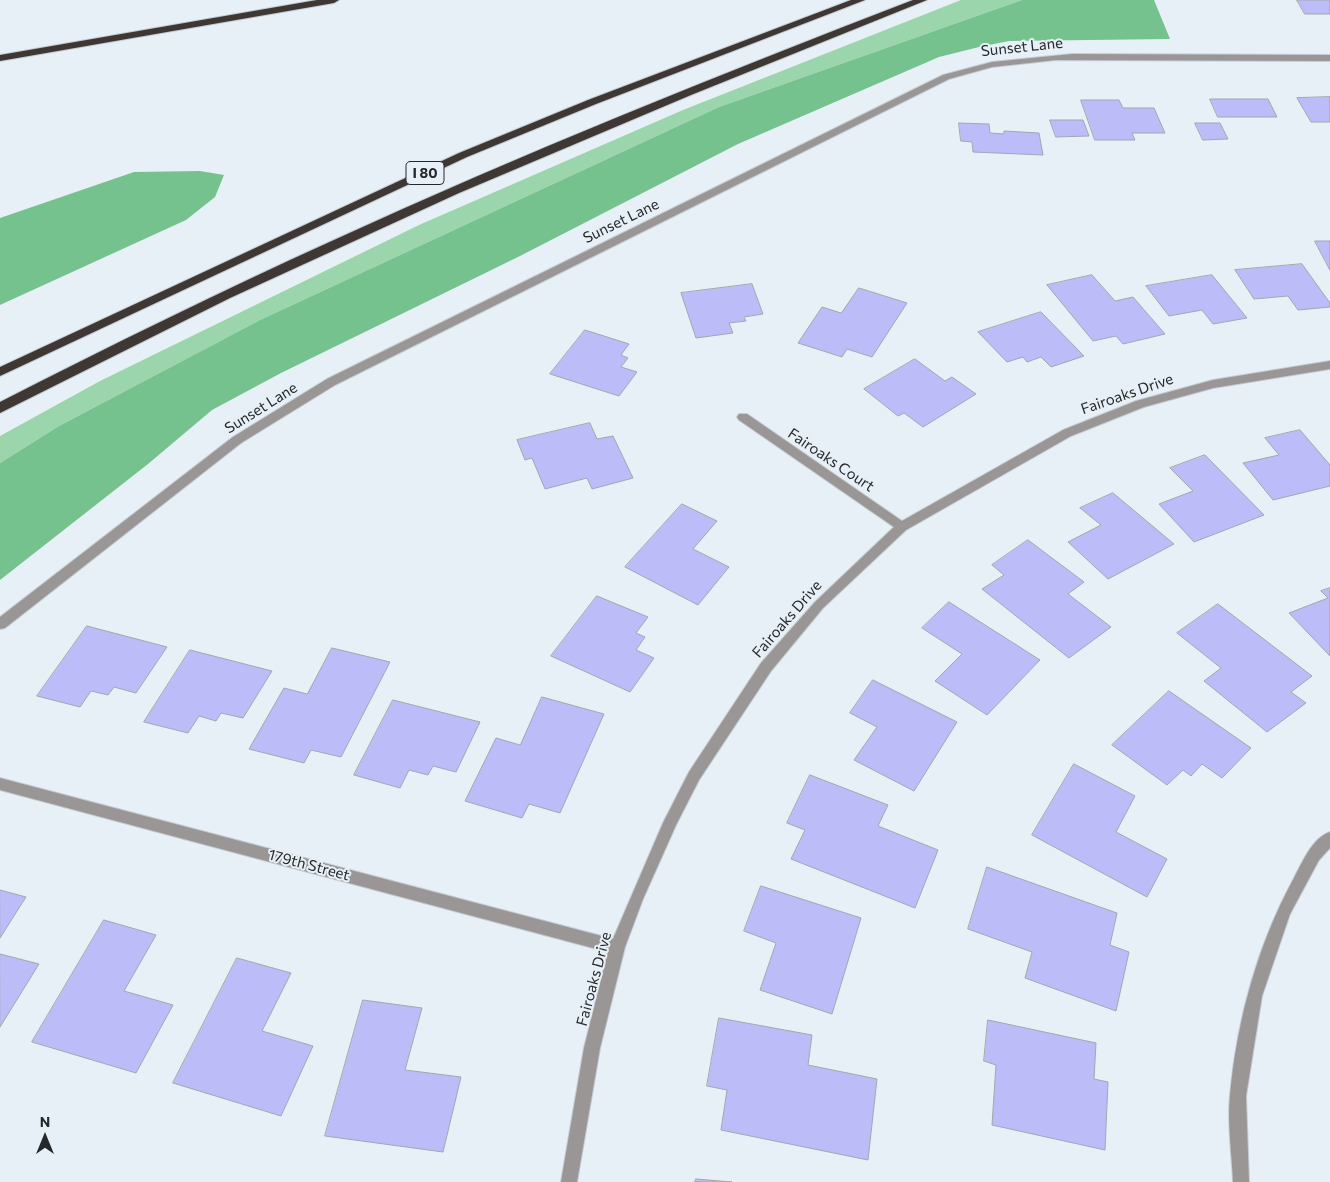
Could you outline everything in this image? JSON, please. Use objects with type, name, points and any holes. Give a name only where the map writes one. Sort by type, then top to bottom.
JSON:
[{"type":"highway","points":[[0,58],[334,0]]},
{"type":"highway","name":"I 80","points":[[0,372],[463,155],[592,102],[860,0]]},
{"type":"highway","points":[[0,408],[86,363],[239,288],[429,200],[610,122],[922,0]]},
{"type":"highway","points":[[0,68],[69,46]]},
{"type":"street","name":"Sunset Lane","points":[[0,624],[236,440],[331,382],[946,77],[987,64],[1030,59],[1072,57],[1330,58]]},
{"type":"street","name":"Fairoaks Drive","points":[[569,1182],[592,1048],[617,947],[670,823],[694,776],[766,667],[819,605],[902,527],[1066,433],[1140,404],[1212,384],[1330,365]]},
{"type":"street","name":"Fairoaks Court","points":[[743,417],[902,527]]},
{"type":"street","name":"179th Street","points":[[0,784],[617,947]]},
{"type":"street","points":[[1240,1182],[1238,1096],[1254,996],[1282,912],[1314,855],[1330,838]]},
{"type":"green space","points":[[961,0],[1022,0],[719,107],[260,320],[59,426],[0,463],[0,436],[100,381],[419,225],[683,110]]},
{"type":"green space","points":[[1022,0],[1154,0],[1170,39],[1009,41],[979,47],[939,57],[738,144],[520,256],[281,373],[212,410],[148,464],[0,580],[0,463],[59,426],[260,320],[719,107]]},
{"type":"green space","points":[[200,171],[224,175],[215,197],[186,220],[0,305],[0,218],[134,172]]},
{"type":"building","points":[[1297,0],[1330,0],[1330,14],[1305,14]]},
{"type":"building","points":[[1330,97],[1330,122],[1311,122],[1297,98]]},
{"type":"building","points":[[1210,99],[1268,99],[1277,117],[1218,117]]},
{"type":"building","points":[[1081,100],[1119,100],[1123,108],[1154,108],[1165,133],[1132,133],[1135,140],[1095,140]]},
{"type":"building","points":[[1050,120],[1083,120],[1089,136],[1056,137]]},
{"type":"building","points":[[959,123],[989,124],[990,133],[1004,134],[1004,131],[1039,133],[1043,155],[973,152],[972,142],[961,141]]},
{"type":"building","points":[[1195,123],[1220,123],[1228,139],[1203,140]]},
{"type":"building","points":[[1315,241],[1330,241],[1330,270]]},
{"type":"building","points":[[1302,264],[1330,303],[1330,307],[1298,310],[1288,296],[1254,299],[1235,270]]},
{"type":"building","points":[[1092,275],[1115,301],[1133,297],[1165,334],[1123,344],[1116,336],[1093,341],[1047,285]]},
{"type":"building","points":[[1212,275],[1247,318],[1213,324],[1202,310],[1169,316],[1146,286]]},
{"type":"building","points":[[752,284],[763,314],[744,317],[746,321],[729,323],[733,333],[696,338],[681,293]]},
{"type":"building","points":[[859,288],[907,303],[872,357],[847,349],[842,357],[798,343],[822,307],[841,313]]},
{"type":"building","points":[[1041,312],[1084,356],[1051,367],[1041,357],[1027,362],[1023,357],[1007,362],[978,332]]},
{"type":"building","points":[[585,330],[629,344],[621,355],[628,358],[621,367],[637,372],[619,396],[550,374]]},
{"type":"building","points":[[915,359],[945,381],[952,377],[976,394],[923,427],[904,413],[898,416],[864,389]]},
{"type":"building","points":[[590,423],[597,439],[613,436],[633,478],[592,489],[587,478],[545,489],[532,458],[525,460],[517,440]]},
{"type":"building","points":[[1300,430],[1330,465],[1330,486],[1273,500],[1243,463],[1279,455],[1265,438]]},
{"type":"building","points":[[1205,455],[1264,515],[1194,542],[1159,504],[1193,491],[1170,468]]},
{"type":"building","points":[[1113,493],[1174,544],[1108,579],[1068,542],[1101,525],[1080,508]]},
{"type":"building","points":[[682,504],[717,521],[693,549],[729,567],[698,605],[625,567]]},
{"type":"building","points":[[1028,540],[1084,582],[1068,594],[1111,627],[1069,658],[982,589],[1004,575],[992,565]]},
{"type":"building","points":[[1330,588],[1330,656],[1289,613],[1328,598],[1321,591]]},
{"type":"building","points":[[597,596],[648,617],[636,633],[645,637],[636,650],[654,658],[630,692],[551,656]]},
{"type":"building","points":[[949,602],[1040,660],[987,715],[935,681],[962,654],[922,628]]},
{"type":"building","points":[[1218,604],[1312,676],[1291,692],[1306,703],[1267,732],[1204,681],[1221,668],[1177,633]]},
{"type":"building","points":[[87,626],[167,647],[136,693],[114,687],[108,695],[91,691],[80,707],[37,696]]},
{"type":"building","points":[[332,648],[390,662],[341,757],[311,750],[304,763],[249,749],[284,688],[307,694]]},
{"type":"building","points":[[190,650],[272,671],[243,718],[221,713],[216,721],[199,716],[188,733],[144,722]]},
{"type":"building","points":[[873,680],[957,722],[914,791],[854,760],[877,727],[850,713]]},
{"type":"building","points":[[1169,691],[1251,748],[1222,778],[1202,764],[1191,776],[1183,770],[1167,785],[1112,745]]},
{"type":"building","points":[[542,697],[604,714],[560,813],[529,804],[522,818],[465,801],[496,738],[520,745]]},
{"type":"building","points":[[393,700],[480,722],[456,772],[433,766],[428,775],[409,770],[400,788],[354,775]]},
{"type":"building","points":[[1074,764],[1135,796],[1116,832],[1167,859],[1147,897],[1032,835]]},
{"type":"building","points":[[810,775],[888,805],[878,826],[938,850],[915,908],[791,859],[805,830],[787,823]]},
{"type":"building","points":[[987,867],[1117,913],[1110,945],[1129,952],[1116,1011],[1025,978],[1032,952],[968,929]]},
{"type":"building","points":[[761,886],[861,918],[832,1014],[760,990],[776,943],[744,931]]},
{"type":"building","points":[[0,890],[26,897],[0,938]]},
{"type":"building","points":[[104,920],[156,935],[124,991],[173,1005],[136,1073],[32,1042]]},
{"type":"building","points":[[0,954],[39,964],[0,1027]]},
{"type":"building","points":[[237,958],[291,973],[262,1031],[313,1046],[281,1116],[173,1083]]},
{"type":"building","points":[[363,1000],[422,1008],[405,1070],[461,1077],[443,1152],[325,1136]]},
{"type":"building","points":[[719,1018],[812,1035],[808,1065],[877,1079],[868,1160],[721,1130],[727,1090],[707,1086]]},
{"type":"building","points":[[988,1020],[1096,1043],[1094,1079],[1108,1082],[1105,1150],[992,1125],[996,1065],[984,1061]]},
{"type":"building","points":[[696,1179],[732,1182],[695,1182]]}]
